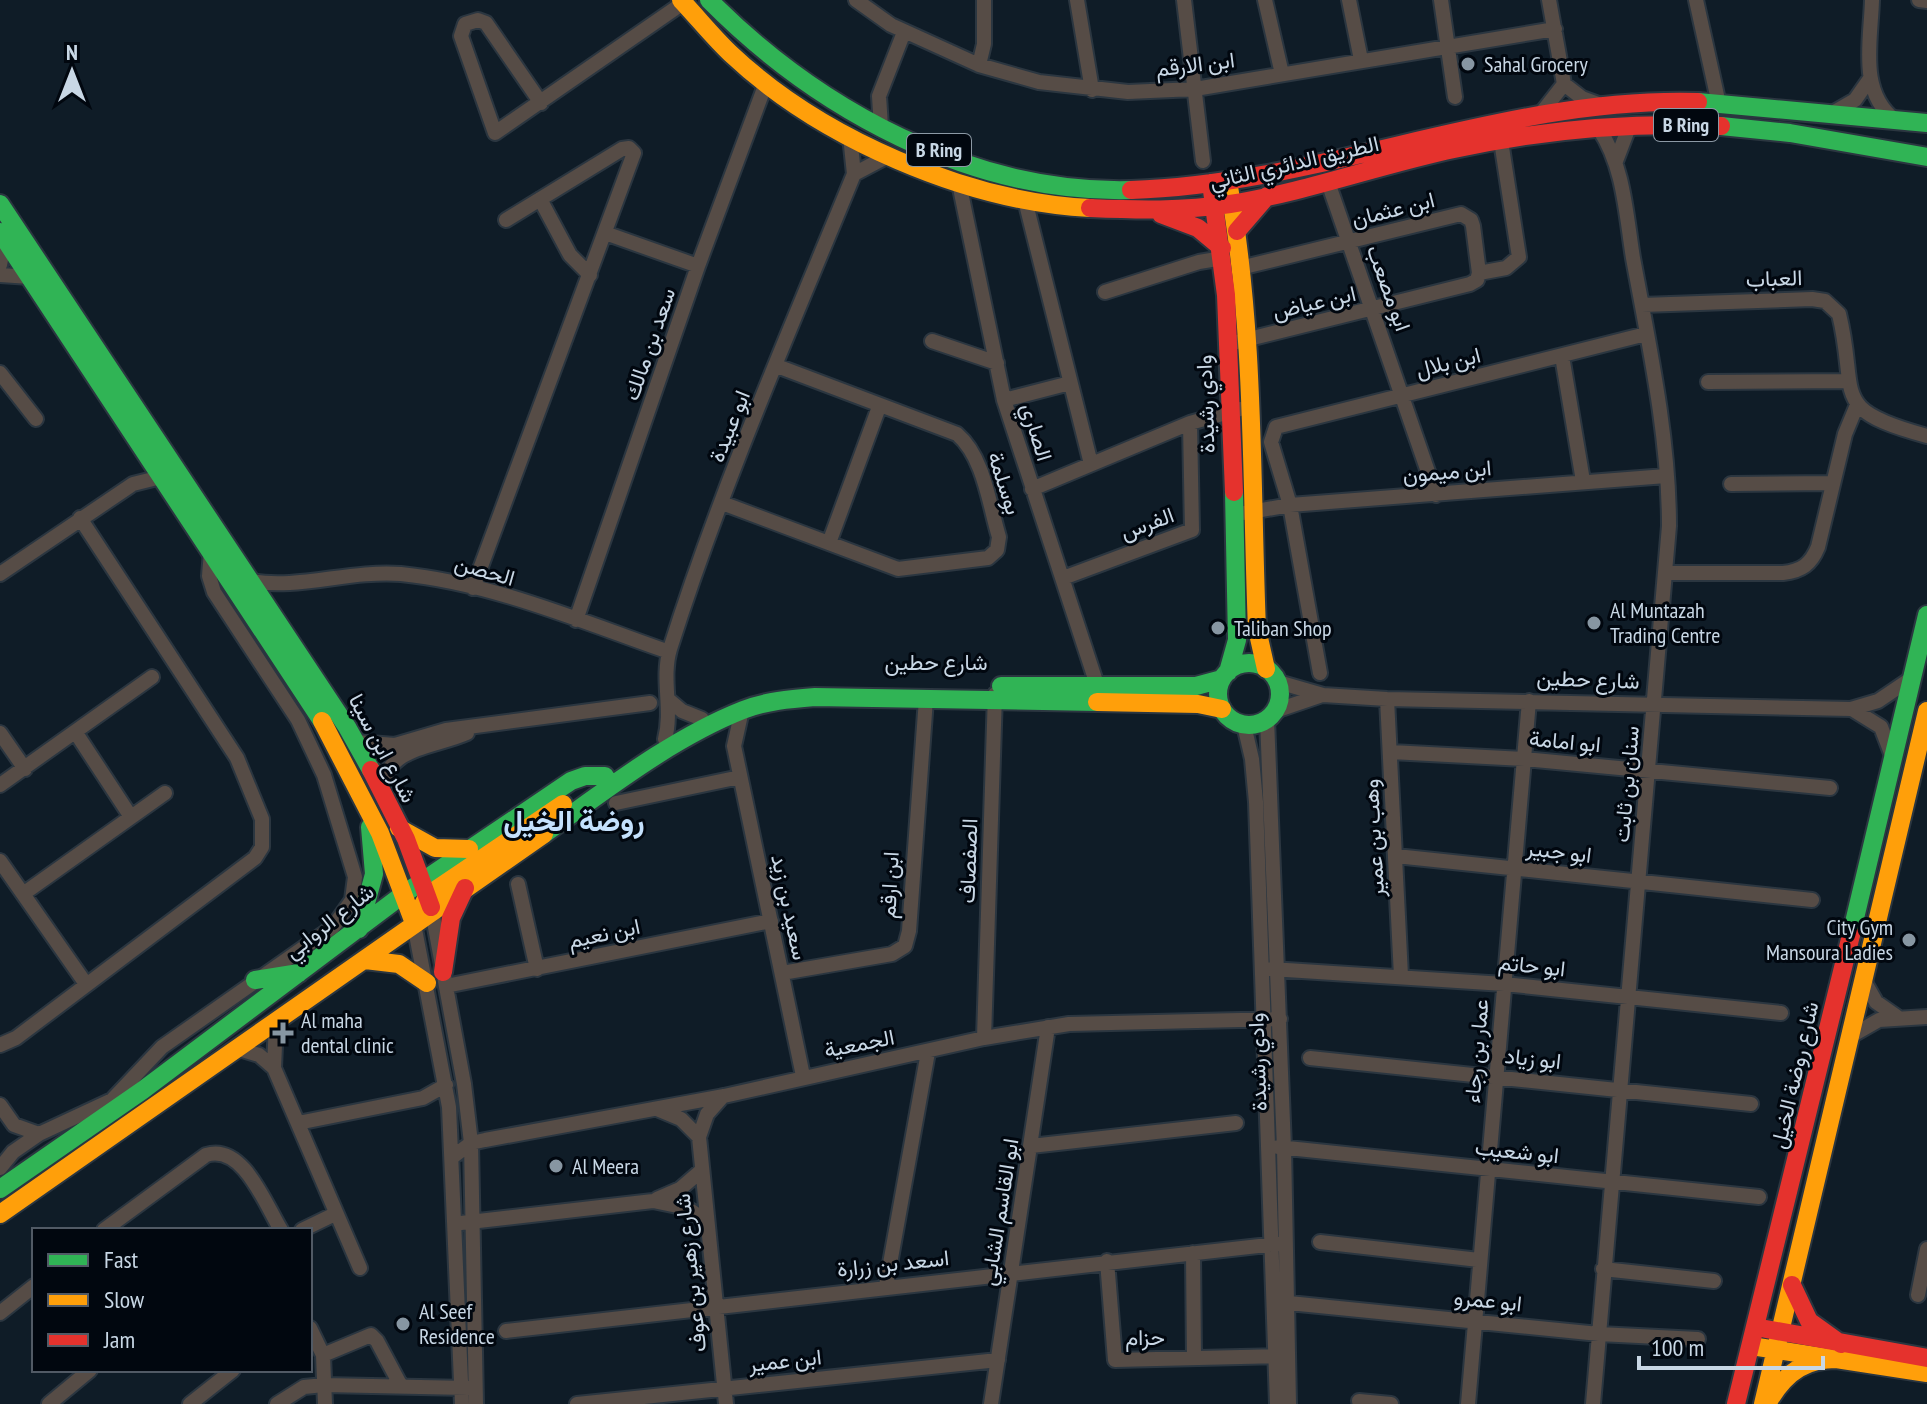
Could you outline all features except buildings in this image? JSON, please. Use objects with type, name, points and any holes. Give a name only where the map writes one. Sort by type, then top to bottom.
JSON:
[{"type":"street","name":"الطريق الدائري الثاني","points":[[709,0],[801,81],[843,108],[881,127],[982,166],[1072,187],[1155,189],[1220,181],[1539,116],[1605,106],[1718,100],[1927,123]]},
{"type":"street","name":"ابن الارقم","points":[[856,0],[904,32],[979,65],[1039,82],[1128,92],[1195,89],[1555,29]]},
{"type":"street","points":[[979,65],[984,44],[984,0]]},
{"type":"street","points":[[1077,0],[1092,90]]},
{"type":"street","points":[[1184,0],[1203,161]]},
{"type":"street","points":[[1265,0],[1282,74]]},
{"type":"street","points":[[1349,0],[1361,60]]},
{"type":"street","points":[[1441,0],[1455,97]]},
{"type":"street","points":[[1549,0],[1564,84],[1582,98],[1605,106]]},
{"type":"street","points":[[1696,0],[1718,100]]},
{"type":"street","points":[[1872,0],[1869,80],[1878,103],[1895,120]]},
{"type":"street","points":[[1919,0],[1927,1]]},
{"type":"street","points":[[541,103],[486,23],[478,20],[465,24],[461,36],[493,131],[498,132],[541,103],[682,2]]},
{"type":"street","name":"الطريق الدائري الثاني","points":[[682,2],[706,32],[766,83],[888,156],[959,183],[1025,200],[1099,210],[1152,211],[1224,205],[1455,149],[1629,127],[1738,127],[1927,157]]},
{"type":"street","points":[[881,127],[879,96],[904,32]]},
{"type":"street","points":[[1833,112],[1855,100],[1869,80]]},
{"type":"street","name":"سعد بن مالك","points":[[576,620],[698,266],[766,83]]},
{"type":"street","points":[[1539,116],[1564,84]]},
{"type":"street","points":[[1616,161],[1629,127]]},
{"type":"street","name":"سنان بن ثابت","points":[[1593,1404],[1617,1089],[1650,771],[1666,573],[1666,476],[1642,305],[1616,161],[1599,129]]},
{"type":"street","name":"ابو عبيدة","points":[[665,739],[669,652],[722,503],[854,174],[850,136]]},
{"type":"street","points":[[1826,140],[1866,137],[1927,142]]},
{"type":"street","points":[[1479,273],[1506,268],[1519,257],[1501,141]]},
{"type":"street","points":[[473,588],[635,156],[629,148],[506,220]]},
{"type":"street","points":[[854,174],[888,156]]},
{"type":"street","name":"وادي رشيدة","points":[[1220,181],[1224,205],[1222,253],[1236,342],[1239,409],[1252,512],[1257,629],[1272,676]]},
{"type":"street","name":"الصاري","points":[[959,183],[1004,400],[1100,694]]},
{"type":"street","name":"ابو مصعب","points":[[1330,188],[1436,495]]},
{"type":"street","points":[[1237,231],[1268,195]]},
{"type":"street","points":[[540,199],[570,255],[590,275]]},
{"type":"street","points":[[1025,200],[1091,464]]},
{"type":"street","name":"شارع ابن سينا","points":[[0,204],[356,742],[428,895],[463,1222],[469,1388],[476,1404]]},
{"type":"street","name":"وادي رشيدة","points":[[1224,205],[1237,231],[1247,266],[1236,342]]},
{"type":"street","points":[[1105,292],[1222,253],[1198,228],[1152,211]]},
{"type":"street","name":"ابن عثمان","points":[[1247,266],[1461,214],[1471,220],[1473,226],[1479,273]]},
{"type":"street","points":[[605,233],[698,266]]},
{"type":"street","points":[[0,265],[2,235]]},
{"type":"street","name":"شارع ابن سينا","points":[[2,235],[309,699],[366,804],[439,980],[464,1084],[471,1143],[463,1222]]},
{"type":"street","name":"ابن عياض","points":[[1236,342],[1470,284],[1477,280],[1479,273]]},
{"type":"street","points":[[0,275],[30,277]]},
{"type":"street","name":"العباب","points":[[1642,305],[1825,301],[1839,314],[1848,381],[1857,405]]},
{"type":"street","name":"ابن بلال","points":[[1290,505],[1271,442],[1272,433],[1283,425],[1646,334]]},
{"type":"street","points":[[932,341],[997,363]]},
{"type":"street","points":[[1562,356],[1583,481]]},
{"type":"street","name":"بوسلمة","points":[[722,503],[898,569],[973,562],[988,558],[997,550],[999,537],[969,444],[957,434],[777,366]]},
{"type":"street","points":[[0,373],[36,419]]},
{"type":"street","points":[[1708,382],[1848,381]]},
{"type":"street","points":[[1004,400],[1070,383]]},
{"type":"street","points":[[1666,573],[1783,573],[1802,569],[1813,560],[1818,547],[1845,434],[1857,405],[1878,421],[1926,435]]},
{"type":"street","points":[[829,543],[879,407]]},
{"type":"street","points":[[1032,489],[1190,423],[1239,409]]},
{"type":"street","name":"وادي رشيدة","points":[[1225,675],[1237,640],[1232,514],[1239,409]]},
{"type":"street","name":"الفرس","points":[[1063,578],[1192,530],[1190,423]]},
{"type":"street","points":[[81,517],[136,473],[143,450]]},
{"type":"street","name":"ابن ميمون","points":[[1232,514],[1290,505],[1666,476]]},
{"type":"street","points":[[0,574],[139,481],[161,477]]},
{"type":"street","points":[[1731,484],[1833,483]]},
{"type":"street","points":[[1290,505],[1320,673]]},
{"type":"street","points":[[0,1045],[16,1038],[255,858],[264,833],[248,782],[228,743],[81,517]]},
{"type":"street","name":"شارع الروابي","points":[[0,1168],[13,1152],[39,1134],[112,1100],[162,1047],[333,927],[347,910],[355,889],[350,851],[318,761],[298,720],[214,592],[209,576],[211,551]]},
{"type":"street","name":"الحصن","points":[[250,581],[282,585],[320,577],[378,573],[417,576],[473,588],[669,652]]},
{"type":"street","points":[[272,614],[274,598],[282,585]]},
{"type":"street","name":"شارع روضة الخيل","points":[[1736,1404],[1927,615]]},
{"type":"street","points":[[1251,663],[1272,676],[1280,694],[1271,715],[1244,725],[1233,720],[1222,709],[1218,697],[1225,675],[1251,663]]},
{"type":"street","name":"شارع حطين","points":[[1100,694],[1196,686],[1225,675]]},
{"type":"street","name":"شارع حطين","points":[[1272,676],[1323,695],[1387,699],[1851,709],[1878,701],[1912,677]]},
{"type":"street","points":[[0,785],[152,677]]},
{"type":"street","name":"شارع حطين","points":[[704,723],[741,698],[797,687],[1100,694],[1222,709]]},
{"type":"street","name":"شارع حطين","points":[[742,710],[792,698],[926,699],[995,693]]},
{"type":"street","name":"الصفصاف","points":[[984,1038],[995,693]]},
{"type":"street","name":"شارع حطين","points":[[1271,715],[1323,695]]},
{"type":"street","name":"ابن ارقم","points":[[782,973],[892,954],[905,946],[909,931],[926,699]]},
{"type":"street","name":"وهب بن عمير","points":[[1387,699],[1401,976]]},
{"type":"street","points":[[669,700],[734,746]]},
{"type":"street","name":"عمار بن رجاء","points":[[1468,1404],[1512,867],[1529,701]]},
{"type":"street","points":[[356,742],[385,746],[446,730],[475,729],[650,703]]},
{"type":"street","points":[[1851,709],[1881,727],[1892,759]]},
{"type":"street","name":"شارع الروابي","points":[[0,1214],[365,960],[410,909],[428,895],[472,849],[571,781],[585,776],[605,776],[665,739],[742,710]]},
{"type":"street","name":"سعيد بن زيد","points":[[742,710],[734,746],[803,1076]]},
{"type":"street","name":"شارع روضة الخيل","points":[[1765,1404],[1927,711]]},
{"type":"street","name":"وادي رشيدة","points":[[1271,715],[1271,969],[1282,1356],[1277,1404]]},
{"type":"street","name":"شارع الروابي","points":[[466,886],[704,723]]},
{"type":"street","name":"وادي رشيدة","points":[[1244,725],[1255,779],[1271,969]]},
{"type":"street","points":[[381,790],[386,771],[399,757],[475,729]]},
{"type":"street","points":[[0,733],[25,769]]},
{"type":"street","points":[[76,733],[131,817]]},
{"type":"street","name":"ابو امامة","points":[[1391,752],[1524,759],[1830,788]]},
{"type":"street","points":[[428,895],[605,776]]},
{"type":"street","points":[[616,803],[740,777]]},
{"type":"street","points":[[23,894],[165,793]]},
{"type":"street","points":[[358,929],[374,874],[366,804]]},
{"type":"street","points":[[399,828],[435,848],[472,849]]},
{"type":"street","name":"ابو جبير","points":[[1396,856],[1812,900]]},
{"type":"street","points":[[0,861],[86,984]]},
{"type":"street","points":[[518,884],[537,969]]},
{"type":"street","points":[[428,895],[466,886]]},
{"type":"street","points":[[365,960],[394,962],[439,980],[451,918],[466,886]]},
{"type":"street","name":"شارع الروابي","points":[[0,1189],[303,972],[358,929],[410,909],[428,895]]},
{"type":"street","points":[[300,1005],[340,964],[410,909]]},
{"type":"street","name":"ابن نعيم","points":[[439,980],[537,969],[771,921]]},
{"type":"street","name":"ابو حاتم","points":[[1271,969],[1504,984],[1781,1013]]},
{"type":"street","points":[[255,980],[303,972]]},
{"type":"street","points":[[1864,981],[1876,1002],[1896,1016]]},
{"type":"street","points":[[1851,1036],[1879,1020],[1896,1016],[1927,1017]]},
{"type":"street","name":"الجمعية","points":[[454,1156],[471,1143],[724,1096],[803,1076],[1048,1027],[1095,1022],[1273,1019]]},
{"type":"street","points":[[274,1068],[276,1022]]},
{"type":"street","name":"ابو القاسم الشابي","points":[[991,1404],[1048,1027]]},
{"type":"street","points":[[239,1049],[259,1055],[274,1068],[360,1268]]},
{"type":"street","points":[[886,1286],[928,1052]]},
{"type":"street","name":"ابو زياد","points":[[1310,1058],[1751,1104]]},
{"type":"street","points":[[298,1123],[423,1098],[446,1085]]},
{"type":"street","points":[[657,1109],[681,1119],[699,1137],[707,1114],[724,1096]]},
{"type":"street","points":[[0,1105],[14,1125],[39,1134]]},
{"type":"street","points":[[1031,1146],[1236,1123]]},
{"type":"street","points":[[13,1152],[14,1125]]},
{"type":"street","name":"شارع زهير بن عوف","points":[[699,1137],[724,1396]]},
{"type":"street","name":"ابو شعيب","points":[[1277,1147],[1759,1197]]},
{"type":"street","points":[[107,1228],[206,1155],[222,1153],[237,1159],[280,1228]]},
{"type":"street","points":[[463,1222],[653,1201],[680,1189],[702,1170]]},
{"type":"street","points":[[653,1201],[687,1208],[706,1221]]},
{"type":"street","points":[[306,1228],[335,1214]]},
{"type":"street","points":[[1320,1242],[1479,1260]]},
{"type":"street","name":"اسعد بن زرارة","points":[[506,1331],[1279,1243]]},
{"type":"street","points":[[1918,1295],[1927,1249]]},
{"type":"street","points":[[1193,1253],[1194,1358]]},
{"type":"street","name":"حزام","points":[[1107,1261],[1112,1358],[1119,1361],[1282,1356]]},
{"type":"street","points":[[1603,1269],[1714,1281]]},
{"type":"street","points":[[1792,1285],[1805,1320],[1840,1351]]},
{"type":"street","points":[[0,1313],[32,1288]]},
{"type":"street","name":"ابو عمرو","points":[[1281,1302],[1599,1334],[1698,1339]]},
{"type":"street","points":[[312,1332],[323,1355],[325,1404]]},
{"type":"street","points":[[323,1355],[371,1335],[401,1386]]},
{"type":"street","points":[[1754,1337],[1840,1351],[1927,1373]]},
{"type":"street","points":[[1765,1404],[1794,1367],[1840,1351],[1927,1358]]},
{"type":"street","name":"وادي رشيدة","points":[[1282,1356],[1289,1404]]},
{"type":"street","name":"ابن عمير","points":[[577,1404],[724,1396],[998,1360]]},
{"type":"street","points":[[49,1404],[88,1372]]},
{"type":"street","points":[[190,1404],[230,1372]]},
{"type":"street","points":[[277,1404],[304,1387],[324,1385],[469,1388]]},
{"type":"street","name":"شارع ابن سينا","points":[[462,1404],[469,1388]]},
{"type":"street","points":[[1359,1401],[1391,1404]]},
{"type":"traffic: fast","points":[[709,0],[752,40],[799,77],[848,110],[901,138],[956,161],[1013,177],[1072,187],[1131,190]]},
{"type":"traffic: fast","points":[[1698,102],[1927,123]]},
{"type":"traffic: fast","points":[[1721,126],[1790,133],[1927,157]]},
{"type":"traffic: fast","points":[[0,204],[347,727],[371,770]]},
{"type":"traffic: fast","points":[[0,232],[322,721]]},
{"type":"traffic: fast","points":[[1228,672],[1237,640],[1234,492]]},
{"type":"traffic: fast","points":[[1851,935],[1927,615]]},
{"type":"traffic: fast","points":[[1249,663],[1271,672],[1280,694],[1271,716],[1249,725],[1227,716],[1218,694],[1227,672],[1249,663]]},
{"type":"traffic: fast","points":[[1001,686],[1196,686],[1222,679]]},
{"type":"traffic: fast","points":[[544,834],[665,750],[717,722],[760,704],[815,697],[1097,702]]},
{"type":"traffic: fast","points":[[0,1189],[143,1090],[405,893],[571,781],[585,776],[605,776]]},
{"type":"traffic: fast","points":[[359,929],[374,874],[370,827]]},
{"type":"traffic: fast","points":[[255,980],[299,973]]},
{"type":"traffic: slow","points":[[681,0],[724,48],[767,84],[807,113],[851,138],[946,179],[1043,203],[1090,208]]},
{"type":"traffic: slow","points":[[1229,187],[1244,296],[1257,629],[1266,669]]},
{"type":"traffic: slow","points":[[1097,702],[1198,704],[1222,709]]},
{"type":"traffic: slow","points":[[1763,1404],[1927,711]]},
{"type":"traffic: slow","points":[[322,721],[380,833],[414,923]]},
{"type":"traffic: slow","points":[[415,920],[428,895],[563,804]]},
{"type":"traffic: slow","points":[[399,828],[435,848],[469,849]]},
{"type":"traffic: slow","points":[[0,1214],[544,834]]},
{"type":"traffic: slow","points":[[365,960],[399,964],[427,983]]},
{"type":"traffic: slow","points":[[1751,1346],[1927,1373]]},
{"type":"traffic: slow","points":[[1770,1399],[1783,1381],[1799,1368],[1818,1361],[1840,1359]]},
{"type":"traffic: jam","points":[[1131,190],[1203,184],[1274,173],[1555,112],[1626,104],[1698,102]]},
{"type":"traffic: jam","points":[[1090,208],[1160,209],[1230,204],[1287,193],[1454,149],[1554,132],[1654,125],[1721,126]]},
{"type":"traffic: jam","points":[[1211,183],[1226,295],[1234,492]]},
{"type":"traffic: jam","points":[[1237,231],[1267,196]]},
{"type":"traffic: jam","points":[[1161,214],[1198,228],[1222,248]]},
{"type":"traffic: jam","points":[[371,770],[406,839],[431,907]]},
{"type":"traffic: jam","points":[[443,972],[451,918],[465,888]]},
{"type":"traffic: jam","points":[[1736,1404],[1851,935]]},
{"type":"traffic: jam","points":[[1792,1285],[1809,1321],[1841,1344]]},
{"type":"traffic: jam","points":[[1766,1329],[1927,1358]]},
{"type":"place","name":"Sahal Grocery","points":[[1468,64]]},
{"type":"place","name":"Al Muntazah Trading Centre","points":[[1594,623]]},
{"type":"place","name":"Taliban Shop","points":[[1218,628]]},
{"type":"place","name":"City Gym Mansoura Ladies","points":[[1909,940]]},
{"type":"place","name":"Al maha dental clinic","points":[[283,1033]]},
{"type":"place","name":"Al Meera","points":[[556,1166]]},
{"type":"place","name":"Al Seef Residence","points":[[403,1324]]},
{"type":"district","name":"روضة الخيل","points":[[574,821]]}]
